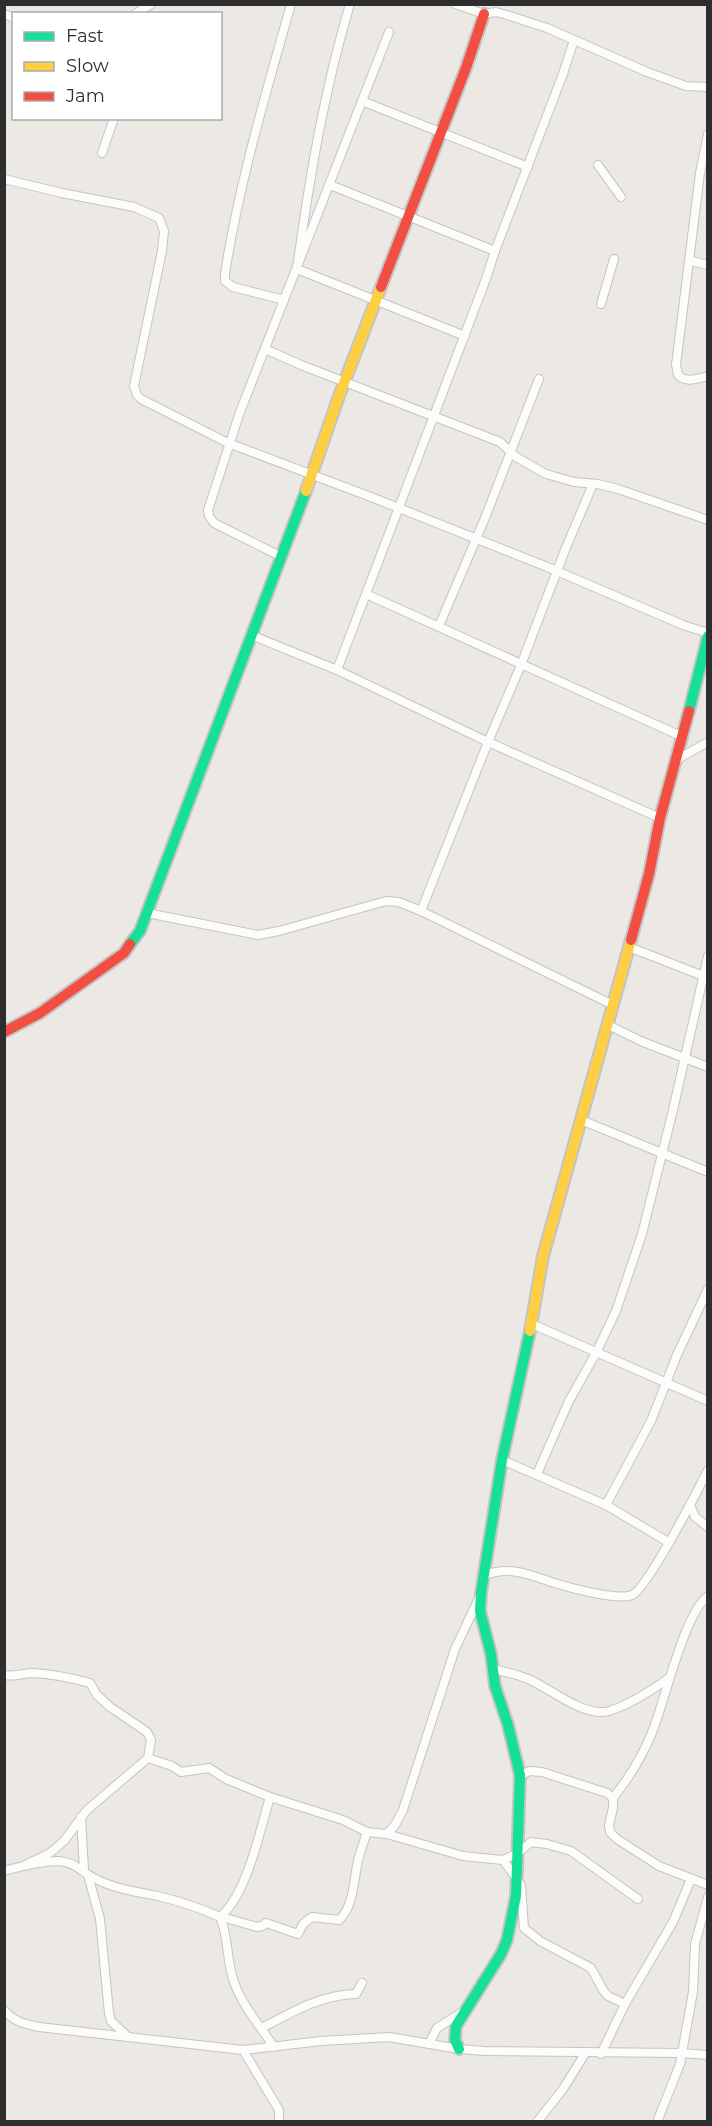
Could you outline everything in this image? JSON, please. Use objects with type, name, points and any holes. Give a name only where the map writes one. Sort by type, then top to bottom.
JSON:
[{"type":"street","points":[[138,12],[151,4]]},
{"type":"street","points":[[284,300],[233,287],[225,281],[225,274],[246,169],[291,4]]},
{"type":"street","points":[[297,269],[319,126],[334,55],[350,4]]},
{"type":"street","points":[[455,4],[484,14],[496,12],[507,15],[574,40],[657,76],[694,88],[708,87]]},
{"type":"street","points":[[4,1032],[40,1013],[124,953],[140,931],[280,556],[313,475],[339,396],[466,68],[484,14]]},
{"type":"street","points":[[280,556],[214,523],[208,510],[228,443],[389,32]]},
{"type":"street","points":[[337,670],[465,336],[574,40]]},
{"type":"street","points":[[362,101],[528,166]]},
{"type":"street","points":[[102,153],[113,120]]},
{"type":"street","points":[[708,134],[700,173],[691,261],[680,329],[677,371],[684,379],[692,380],[708,376]]},
{"type":"street","points":[[598,165],[621,197]]},
{"type":"street","points":[[4,179],[134,207],[159,218],[164,231],[163,245],[136,375],[135,390],[146,403],[228,443],[476,539],[708,634],[660,818],[649,874],[543,1253],[532,1324],[502,1460],[480,1611],[490,1647],[495,1686],[508,1725],[520,1775],[515,1907],[507,1940],[493,1967],[463,2012],[455,2033],[459,2049]]},
{"type":"street","points":[[330,185],[495,251]]},
{"type":"street","points":[[601,304],[614,259]]},
{"type":"street","points":[[691,261],[708,265]]},
{"type":"street","points":[[297,269],[465,336]]},
{"type":"street","points":[[265,349],[500,442],[516,457],[546,474],[574,482],[618,489],[708,520]]},
{"type":"street","points":[[439,626],[539,379]]},
{"type":"street","points":[[421,911],[593,484]]},
{"type":"street","points":[[366,594],[681,736]]},
{"type":"street","points":[[251,635],[337,670],[488,742],[660,818]]},
{"type":"street","points":[[676,760],[708,742]]},
{"type":"street","points":[[147,913],[258,935],[288,929],[386,901],[399,902],[613,1005]]},
{"type":"street","points":[[629,947],[705,976]]},
{"type":"street","points":[[537,1474],[569,1401],[616,1311],[635,1256],[662,1153],[708,956]]},
{"type":"street","points":[[608,1025],[643,1042],[708,1067]]},
{"type":"street","points":[[581,1120],[708,1172]]},
{"type":"street","points":[[606,1505],[651,1421],[677,1355],[708,1289]]},
{"type":"street","points":[[532,1324],[708,1401]]},
{"type":"street","points":[[502,1460],[606,1505],[668,1542]]},
{"type":"street","points":[[485,1575],[503,1570],[513,1571],[569,1588],[625,1597],[638,1592],[690,1505],[708,1470]]},
{"type":"street","points":[[690,1505],[695,1517],[708,1527]]},
{"type":"street","points":[[387,1834],[403,1810],[455,1649],[481,1593]]},
{"type":"street","points":[[708,1596],[699,1605],[686,1630],[651,1735],[634,1771],[613,1798],[609,1825],[610,1832],[617,1839],[659,1866],[708,1885]]},
{"type":"street","points":[[493,1669],[527,1678],[564,1699],[600,1712],[609,1711],[630,1701],[669,1678]]},
{"type":"street","points":[[4,1675],[16,1677],[32,1673],[61,1676],[90,1683],[97,1695],[110,1707],[147,1732],[151,1740],[148,1758],[81,1817],[64,1841],[50,1853],[26,1865]]},
{"type":"street","points":[[148,1758],[182,1772],[209,1768],[226,1779],[270,1797],[310,1808],[368,1832],[387,1834],[463,1856],[503,1860],[518,1853],[531,1842],[547,1844],[571,1851],[638,1899]]},
{"type":"street","points":[[520,1775],[530,1771],[542,1772],[607,1793],[613,1798]]},
{"type":"street","points":[[270,1797],[242,1885],[232,1906],[226,1932],[226,1948],[233,1980],[239,1994],[274,2046]]},
{"type":"street","points":[[81,1817],[86,1873],[100,1919],[108,2013],[111,2021],[129,2038]]},
{"type":"street","points":[[229,1919],[259,1927],[266,1923],[298,1934],[308,1919],[312,1917],[339,1920],[349,1902],[368,1832]]},
{"type":"street","points":[[503,1860],[521,1885],[524,1928],[540,1941],[591,1968],[608,1996],[625,2004]]},
{"type":"street","points":[[4,1871],[26,1865],[60,1862],[78,1866],[86,1873],[116,1887],[188,1904],[220,1917],[226,1932]]},
{"type":"street","points":[[601,2054],[625,2004],[665,1938],[691,1879]]},
{"type":"street","points":[[657,2121],[680,2064],[680,2053],[691,2003],[695,1944],[708,1898]]},
{"type":"street","points":[[220,1917],[232,1906]]},
{"type":"street","points":[[262,2028],[303,2006],[338,1995],[356,1994],[362,1983]]},
{"type":"street","points":[[4,2010],[19,2023],[39,2027],[243,2050],[321,2041],[389,2037],[459,2049],[708,2055]]},
{"type":"street","points":[[429,2044],[440,2025],[463,2012]]},
{"type":"street","points":[[243,2050],[279,2110],[279,2121]]},
{"type":"street","points":[[537,2121],[562,2089],[586,2052]]},
{"type":"traffic: fast","points":[[130,944],[140,931],[306,491]]},
{"type":"traffic: fast","points":[[689,711],[708,636]]},
{"type":"traffic: fast","points":[[459,2049],[455,2040],[456,2026],[501,1954],[507,1940],[516,1896],[520,1775],[508,1725],[495,1686],[491,1654],[480,1611],[502,1460],[530,1331]]},
{"type":"traffic: slow","points":[[306,491],[339,396],[381,287]]},
{"type":"traffic: slow","points":[[530,1331],[543,1256],[631,940]]},
{"type":"traffic: jam","points":[[381,287],[466,68],[484,14]]},
{"type":"traffic: jam","points":[[631,940],[649,874],[660,818],[689,711]]},
{"type":"traffic: jam","points":[[4,1032],[40,1013],[124,953],[130,944]]}]
